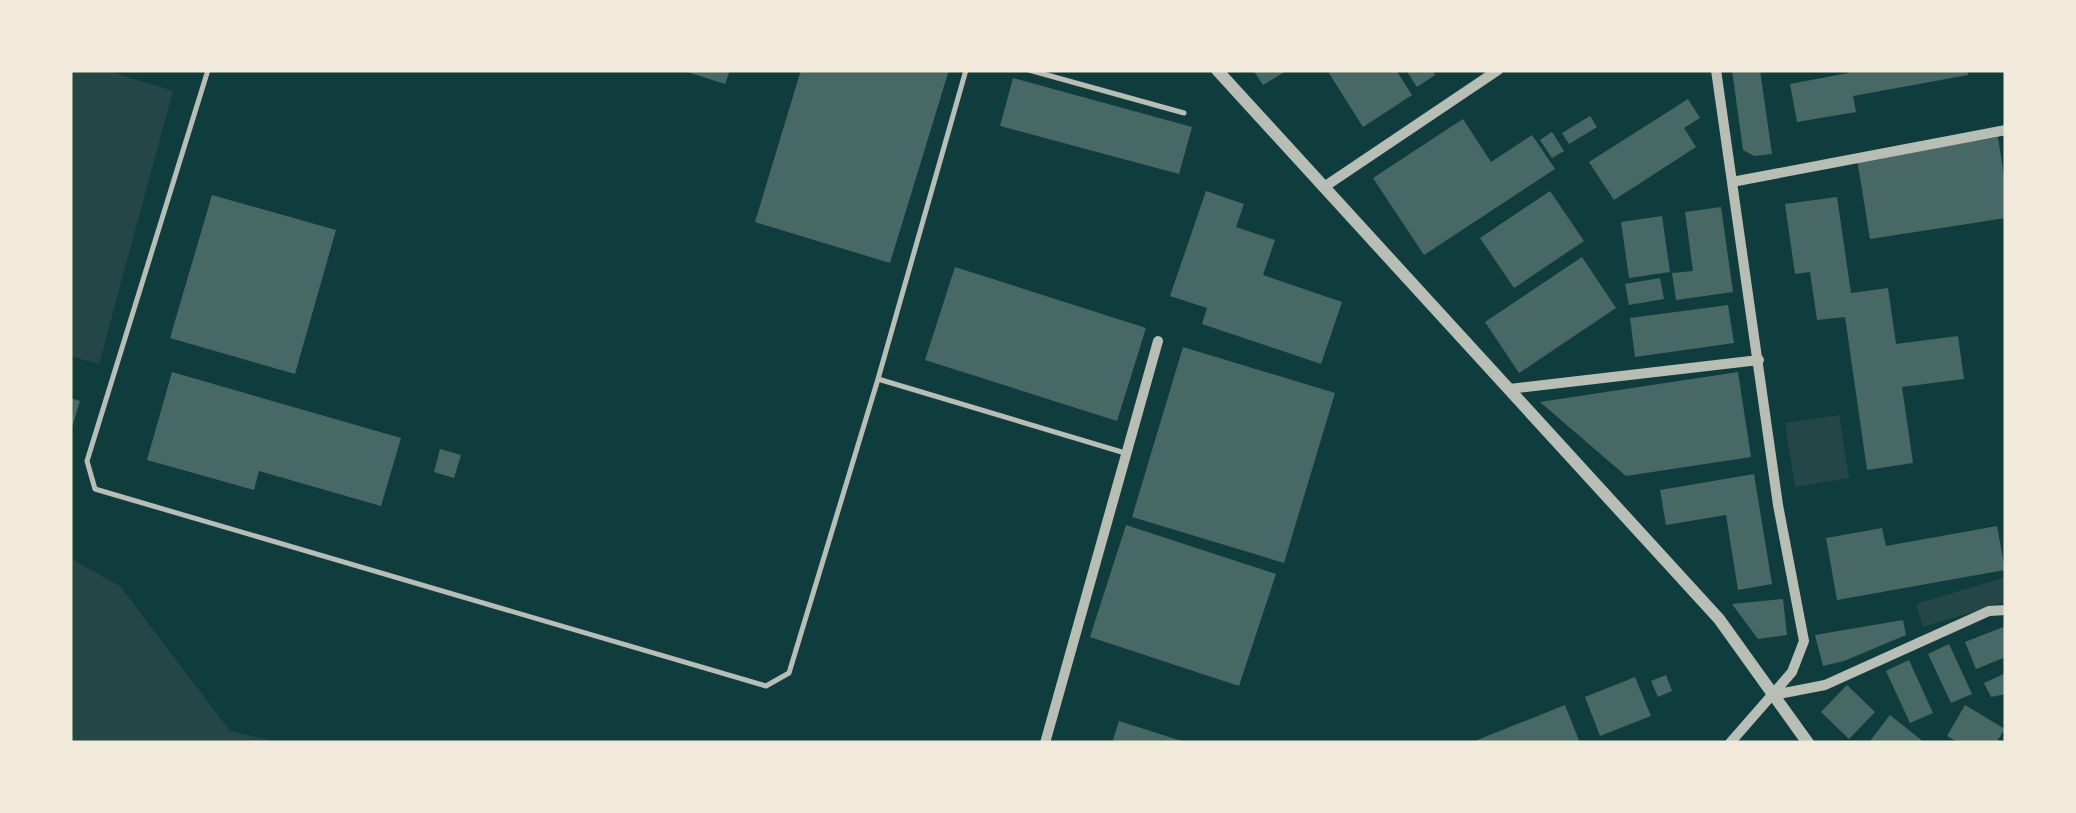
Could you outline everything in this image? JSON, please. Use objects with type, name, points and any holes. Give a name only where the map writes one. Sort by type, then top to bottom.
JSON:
[{"type":"street","points":[[1217,70],[1719,619],[1808,743]]},
{"type":"street","points":[[1467,70],[1476,84]]},
{"type":"street","points":[[1324,187],[1498,70]]},
{"type":"street","points":[[1716,70],[1778,505],[1804,640],[1792,672],[1730,743]]},
{"type":"street","points":[[1732,182],[2006,130]]},
{"type":"street","points":[[1045,743],[1158,340]]},
{"type":"street","points":[[1509,390],[1759,360]]},
{"type":"street","points":[[1772,696],[1825,685],[1989,611],[2006,610]]},
{"type":"lane","points":[[208,70],[87,461],[95,488],[766,686],[789,673],[966,70]]},
{"type":"lane","points":[[1029,70],[1184,113]]},
{"type":"lane","points":[[878,380],[1126,454]]},
{"type":"shaded area","points":[[70,70],[105,70],[173,91],[99,364],[70,356]]},
{"type":"shaded area","points":[[1839,415],[1849,478],[1795,487],[1785,423]]},
{"type":"shaded area","points":[[70,558],[120,586],[230,731],[283,743],[70,743]]},
{"type":"shaded area","points":[[2006,577],[2006,602],[1923,627],[1916,604]]},
{"type":"building","points":[[681,70],[730,70],[725,84]]},
{"type":"building","points":[[801,70],[949,70],[890,263],[755,222]]},
{"type":"building","points":[[1253,70],[1288,70],[1263,85]]},
{"type":"building","points":[[1327,70],[1396,70],[1412,95],[1363,127]]},
{"type":"building","points":[[1406,70],[1432,70],[1435,75],[1417,87]]},
{"type":"building","points":[[1732,70],[1760,70],[1772,154],[1754,156],[1743,150]]},
{"type":"building","points":[[1848,70],[1967,70],[1968,75],[1853,96],[1856,112],[1797,122],[1790,84]]},
{"type":"building","points":[[1013,78],[1192,127],[1179,174],[1000,126]]},
{"type":"building","points":[[1688,99],[1700,118],[1684,128],[1696,147],[1614,200],[1589,162]]},
{"type":"building","points":[[1590,116],[1597,127],[1569,144],[1562,133]]},
{"type":"building","points":[[1463,119],[1491,162],[1532,135],[1555,169],[1424,255],[1373,178]]},
{"type":"building","points":[[1552,132],[1564,151],[1552,158],[1540,140]]},
{"type":"building","points":[[1998,137],[2006,218],[1870,239],[1857,159]]},
{"type":"building","points":[[1206,191],[1244,204],[1236,227],[1275,240],[1263,275],[1342,302],[1321,364],[1202,324],[1207,308],[1170,296]]},
{"type":"building","points":[[1550,191],[1584,241],[1514,288],[1480,238]]},
{"type":"building","points":[[212,195],[336,230],[295,374],[170,338]]},
{"type":"building","points":[[1837,197],[1851,293],[1888,288],[1896,344],[1958,336],[1964,379],[1902,387],[1913,463],[1867,470],[1845,317],[1817,320],[1810,272],[1795,274],[1785,204]]},
{"type":"building","points":[[1721,207],[1733,292],[1676,300],[1672,273],[1693,271],[1685,212]]},
{"type":"building","points":[[1662,216],[1670,272],[1629,278],[1621,222]]},
{"type":"building","points":[[1582,257],[1616,308],[1519,373],[1485,322]]},
{"type":"building","points":[[955,267],[1146,328],[1117,421],[925,360]]},
{"type":"building","points":[[1660,278],[1664,299],[1629,305],[1625,284]]},
{"type":"building","points":[[1728,305],[1734,343],[1635,357],[1630,318]]},
{"type":"building","points":[[1183,347],[1335,393],[1284,563],[1132,517]]},
{"type":"building","points":[[172,372],[401,438],[381,506],[259,471],[254,490],[147,460]]},
{"type":"building","points":[[1738,372],[1751,457],[1626,476],[1540,402]]},
{"type":"building","points":[[70,398],[80,401],[71,431],[70,431]]},
{"type":"building","points":[[440,449],[461,455],[454,478],[434,472]]},
{"type":"building","points":[[1754,474],[1772,584],[1738,590],[1726,515],[1666,525],[1660,490]]},
{"type":"building","points":[[1126,525],[1276,574],[1239,686],[1090,637]]},
{"type":"building","points":[[1997,526],[2005,570],[1837,600],[1826,538],[1882,528],[1886,546]]},
{"type":"building","points":[[1783,599],[1787,635],[1758,639],[1732,604]]},
{"type":"building","points":[[1903,620],[1906,635],[1823,666],[1815,635]]},
{"type":"building","points":[[2006,626],[2006,657],[1976,669],[1965,642]]},
{"type":"building","points":[[1949,644],[1972,694],[1951,703],[1928,654]]},
{"type":"building","points":[[1909,660],[1933,713],[1910,723],[1886,671]]},
{"type":"building","points":[[2006,673],[2006,694],[1991,697],[1984,683]]},
{"type":"building","points":[[1666,675],[1672,691],[1658,697],[1651,681]]},
{"type":"building","points":[[1635,677],[1651,716],[1600,736],[1585,697]]},
{"type":"building","points":[[1847,685],[1875,712],[1849,739],[1821,712]]},
{"type":"building","points":[[1565,705],[1580,743],[1470,743]]},
{"type":"building","points":[[1965,705],[2005,729],[1996,743],[1959,743],[1947,736]]},
{"type":"building","points":[[1890,715],[1925,743],[1870,741]]},
{"type":"building","points":[[1119,721],[1185,742],[1112,743]]}]
